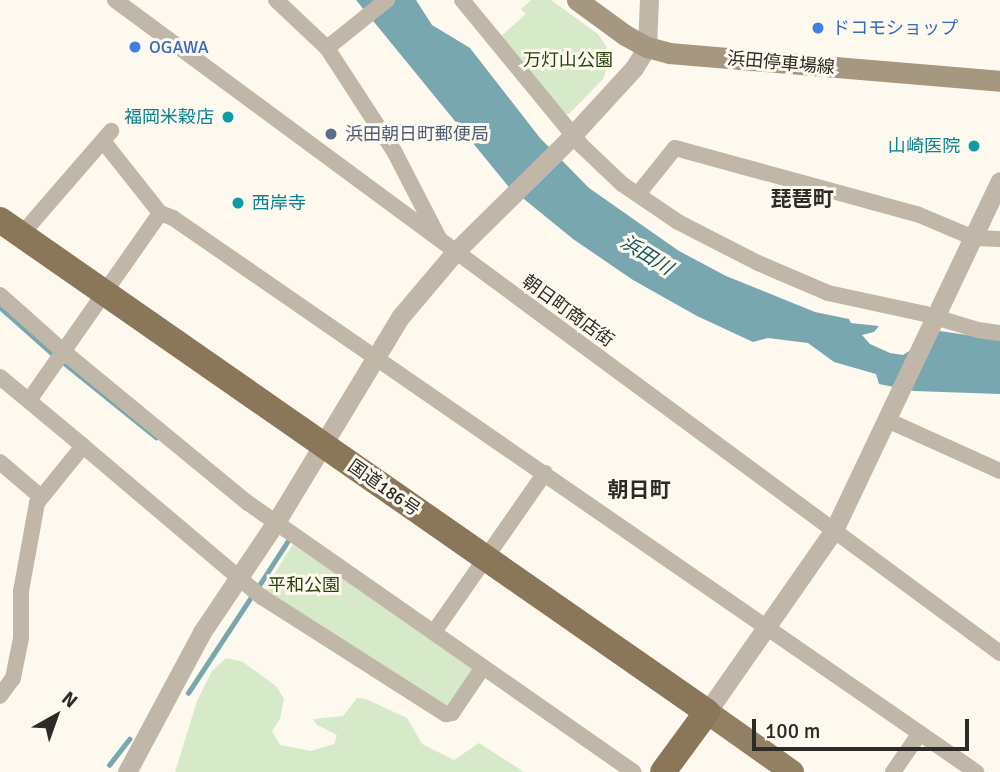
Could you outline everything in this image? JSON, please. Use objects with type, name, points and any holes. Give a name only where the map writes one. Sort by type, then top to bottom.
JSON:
[{"type":"highway","name":"国道186号","points":[[11,228],[707,712]]},
{"type":"highway","points":[[663,772],[707,712]]},
{"type":"main road","name":"浜田停車場線","points":[[577,0],[647,47],[683,55],[1000,81]]},
{"type":"main road","points":[[707,712],[792,772]]},
{"type":"street","name":"朝日町商店街","points":[[115,0],[1000,653]]},
{"type":"street","points":[[276,0],[327,48],[394,151],[447,246]]},
{"type":"street","points":[[327,48],[387,0]]},
{"type":"street","points":[[462,0],[570,137],[638,194],[678,222],[723,247],[828,293],[933,321],[1000,333]]},
{"type":"street","points":[[127,772],[202,632],[276,522],[376,356],[447,246],[502,206],[634,68],[647,47],[649,0]]},
{"type":"street","points":[[11,228],[107,136],[160,213],[173,218],[376,356],[976,772]]},
{"type":"street","points":[[638,194],[675,148],[917,214],[974,238],[1000,239]]},
{"type":"street","points":[[707,712],[834,530],[1000,181]]},
{"type":"street","points":[[30,399],[160,213]]},
{"type":"street","points":[[0,295],[64,352],[248,503],[634,772]]},
{"type":"street","points":[[0,377],[30,399],[238,579],[446,714],[452,713],[483,667]]},
{"type":"street","points":[[887,420],[1000,471]]},
{"type":"street","points":[[0,696],[13,678],[21,638],[21,591],[35,509],[41,497],[83,446]]},
{"type":"street","points":[[0,462],[41,497]]},
{"type":"street","points":[[434,632],[545,472]]},
{"type":"street","points":[[893,772],[920,733]]},
{"type":"green space","name":"万灯山公園","points":[[531,0],[551,0],[598,34],[606,46],[608,55],[604,78],[569,114],[564,114],[500,37],[526,14],[521,9]]},
{"type":"green space","name":"平和公園","points":[[293,544],[472,667],[472,674],[451,707],[444,708],[263,592]]},
{"type":"green space","points":[[226,658],[243,662],[276,686],[284,699],[280,719],[272,731],[280,745],[311,751],[334,744],[337,735],[317,725],[313,719],[343,716],[357,698],[366,699],[407,718],[422,744],[454,760],[479,743],[524,772],[175,772],[197,701],[212,671]]},
{"type":"water","name":"浜田川","points":[[356,0],[416,0],[432,25],[470,48],[540,138],[589,188],[679,251],[726,276],[815,312],[849,319],[851,323],[879,326],[874,332],[862,335],[870,344],[890,353],[903,355],[940,331],[1000,340],[1000,394],[914,391],[879,384],[876,374],[834,362],[808,343],[768,338],[753,342],[697,316],[633,280],[573,239],[508,186]]},
{"type":"waterway","points":[[0,307],[55,356]]},
{"type":"waterway","points":[[62,361],[156,437]]},
{"type":"waterway","points":[[258,587],[289,539]]},
{"type":"waterway","points":[[188,693],[253,594]]},
{"type":"waterway","points":[[109,765],[129,739]]},
{"type":"place","name":"ドコモショップ","points":[[818,28]]},
{"type":"place","name":"OGAWA","points":[[135,47]]},
{"type":"place","name":"福岡米穀店","points":[[228,117]]},
{"type":"place","name":"浜田朝日町郵便局","points":[[331,134]]},
{"type":"place","name":"山崎医院","points":[[974,146]]},
{"type":"place","name":"西岸寺","points":[[238,203]]},
{"type":"district","name":"琵琶町","points":[[802,199]]},
{"type":"district","name":"朝日町","points":[[639,490]]}]
